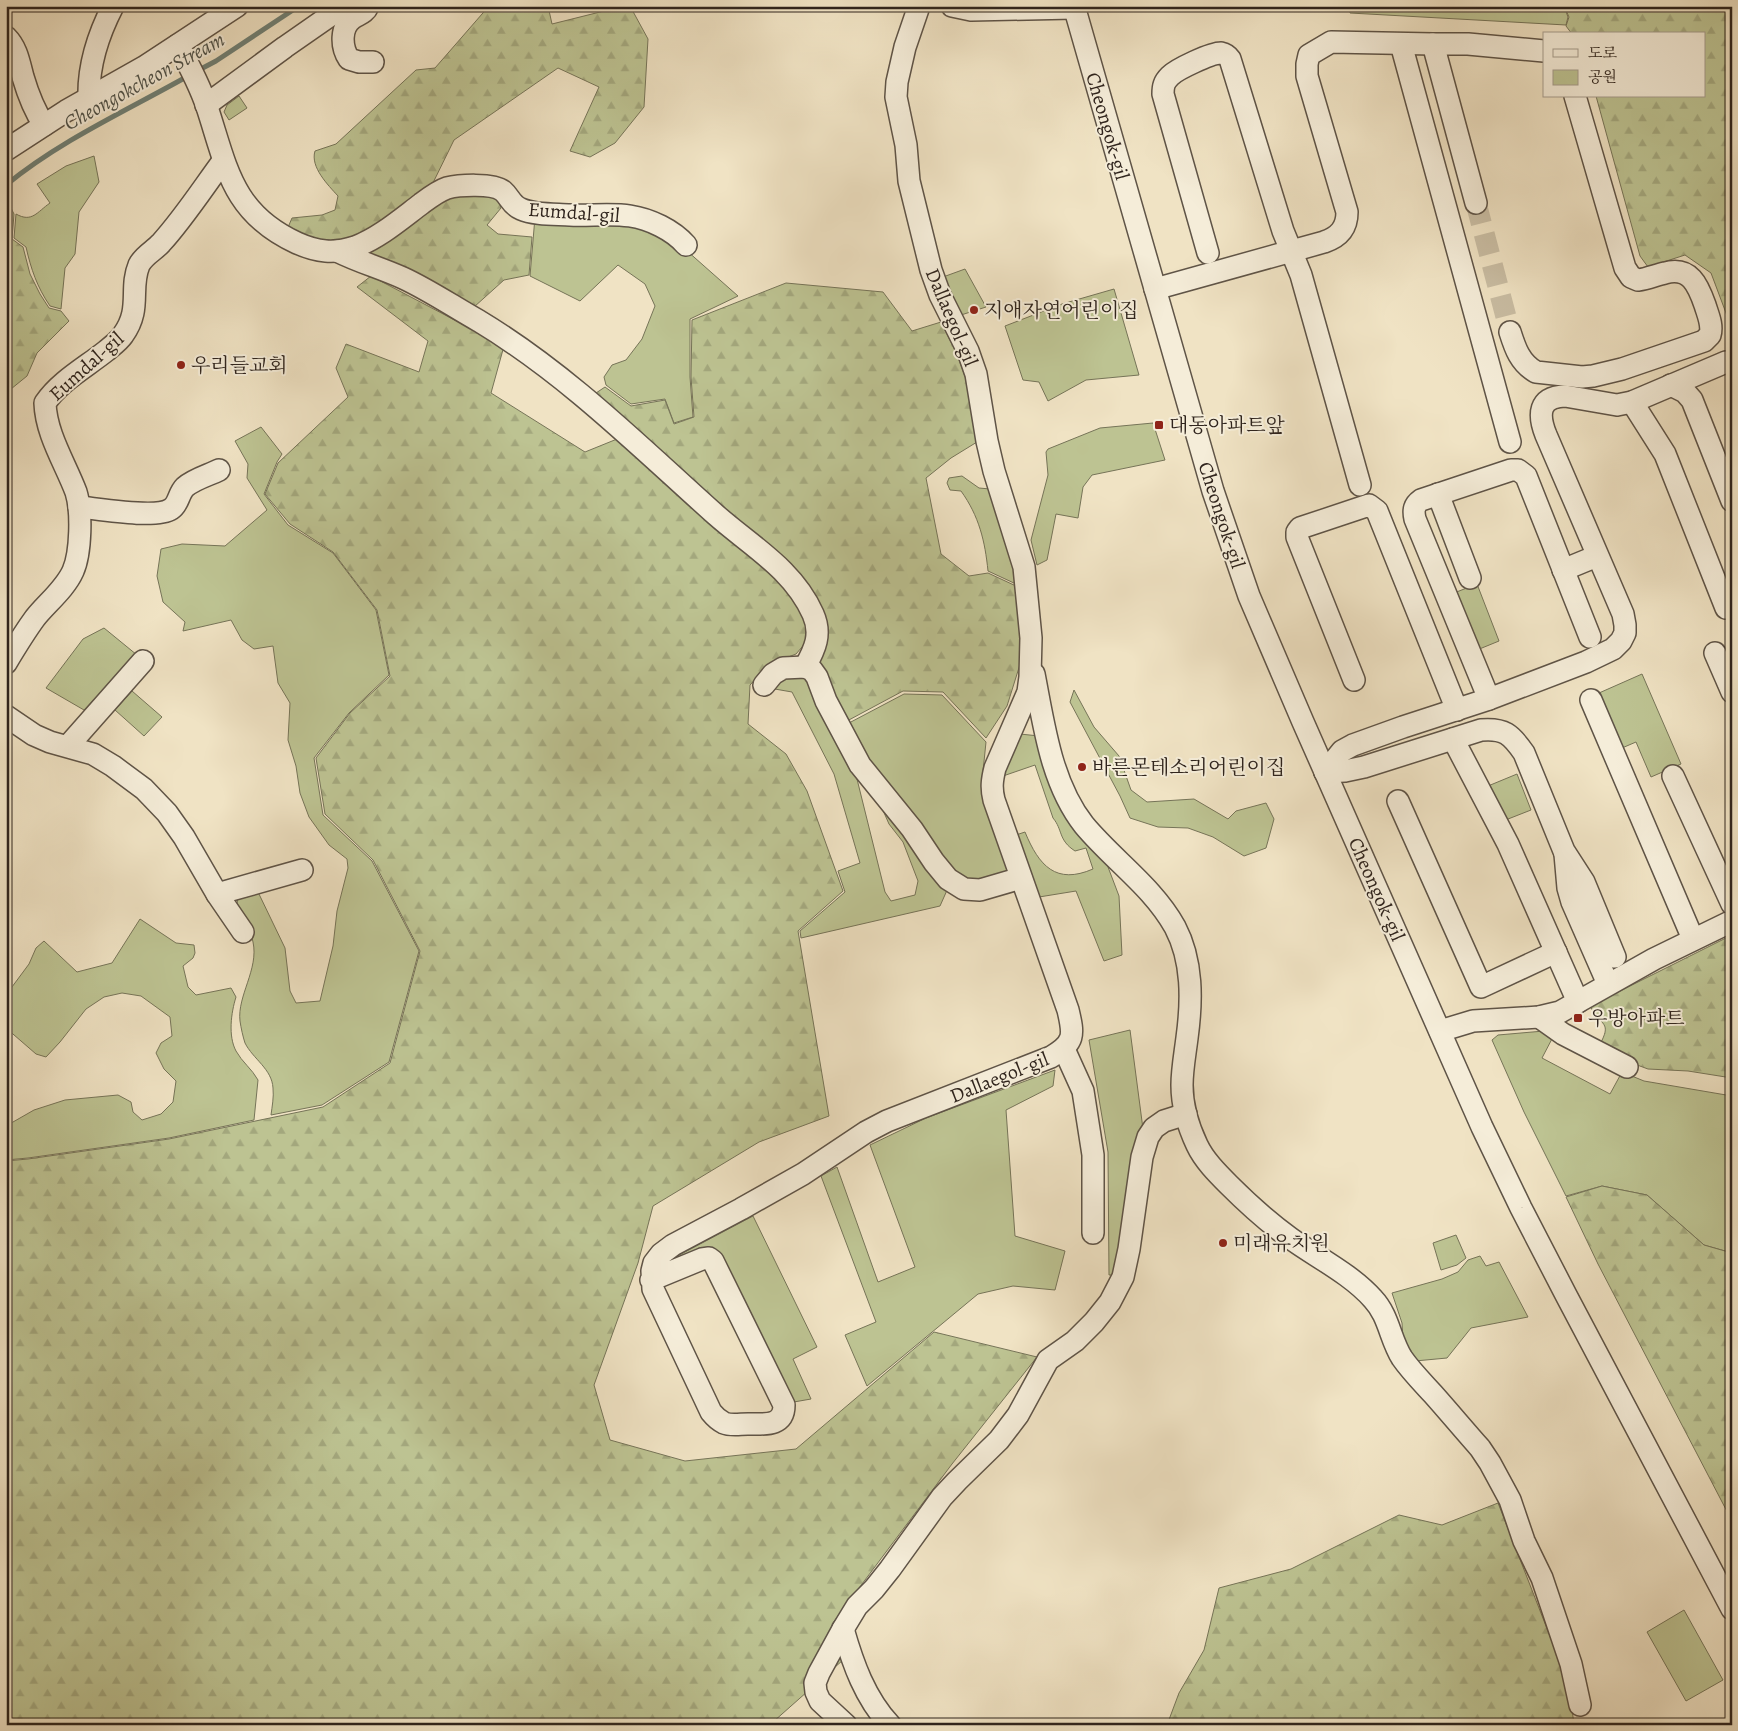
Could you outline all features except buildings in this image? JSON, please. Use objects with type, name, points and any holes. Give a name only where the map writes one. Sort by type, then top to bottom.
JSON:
[{"type":"street","points":[[89,98],[89,72],[93,56],[113,6]]},
{"type":"street","points":[[6,150],[89,98],[144,67],[181,51],[238,6]]},
{"type":"street","points":[[204,100],[344,6]]},
{"type":"street","points":[[368,6],[366,11],[351,20],[346,26],[343,35],[343,46],[349,59],[359,62],[374,62]]},
{"type":"street","name":"Dallaegol-gil","points":[[919,6],[902,56],[896,82],[896,97],[906,145],[908,181],[931,270],[940,295],[968,351],[976,374],[994,471],[1024,567],[1032,659],[1051,752],[1066,796],[1083,824],[1160,905],[1174,925],[1181,940],[1189,969],[1190,986],[1190,1014],[1182,1075],[1183,1099],[1197,1146],[1205,1159],[1239,1195],[1289,1237],[1356,1284],[1372,1298],[1381,1308],[1402,1358],[1480,1448],[1510,1500],[1524,1541],[1542,1578],[1571,1664],[1580,1705]]},
{"type":"street","name":"Cheongok-gil","points":[[952,6],[971,10],[1078,7],[1084,43],[1213,491],[1249,596],[1482,1127],[1525,1216],[1732,1609]]},
{"type":"street","points":[[6,37],[12,42],[17,53],[29,95],[44,125]]},
{"type":"street","points":[[1155,289],[1334,238],[1345,226],[1347,212],[1308,76],[1307,64],[1309,55],[1331,42],[1468,44],[1543,51]]},
{"type":"street","points":[[1401,44],[1510,442]]},
{"type":"street","points":[[1433,44],[1476,203]]},
{"type":"street","name":"Eumdal-gil","points":[[181,51],[204,100],[224,161],[236,190],[250,210],[264,225],[284,237],[311,249],[324,252],[337,251],[370,241],[431,197],[447,188],[469,186],[493,186],[503,191],[511,203],[521,210],[546,214],[630,216],[648,221],[670,232],[679,237],[686,245]]},
{"type":"street","points":[[1208,254],[1163,94],[1163,85],[1172,74],[1207,57],[1222,53],[1228,56],[1230,60],[1282,231],[1301,275],[1360,485]]},
{"type":"street","points":[[1510,332],[1522,361],[1536,372],[1582,377],[1622,369],[1704,341],[1710,335],[1711,322],[1703,298],[1696,283],[1691,278],[1685,274],[1673,272],[1638,280],[1631,276],[1625,268],[1576,98]]},
{"type":"street","name":"Eumdal-gil","points":[[6,663],[35,618],[74,570],[79,533],[79,507],[74,487],[47,421],[45,403],[53,391],[122,337],[129,326],[133,314],[137,274],[140,264],[160,244],[224,161]]},
{"type":"street","points":[[337,251],[360,263],[405,279],[479,322],[536,359],[598,409],[722,521],[782,568],[802,593],[814,615],[818,631],[817,644],[805,667]]},
{"type":"street","points":[[1325,772],[1342,751],[1353,745],[1489,699],[1586,662],[1613,649],[1625,632],[1626,625],[1623,614],[1546,435],[1541,422],[1540,412],[1549,399],[1556,396],[1617,405],[1632,402],[1726,362],[1732,363]]},
{"type":"street","points":[[1672,385],[1685,392],[1692,400],[1732,501]]},
{"type":"street","points":[[1632,402],[1665,454],[1726,608]]},
{"type":"street","points":[[79,507],[159,514],[170,510],[177,504],[184,488],[190,483],[219,470]]},
{"type":"street","points":[[1489,699],[1414,514],[1414,508],[1421,500],[1511,470],[1521,471],[1526,476],[1590,637]]},
{"type":"street","points":[[1438,494],[1470,578]]},
{"type":"street","points":[[1354,680],[1297,537],[1297,532],[1300,528],[1369,505],[1377,511],[1456,710]]},
{"type":"street","points":[[1563,570],[1598,556]]},
{"type":"street","points":[[1715,652],[1732,692]]},
{"type":"street","name":"Dallaegol-gil","points":[[653,1271],[662,1254],[673,1245],[803,1174],[873,1128],[1051,1057],[1064,1049],[1070,1038],[1071,1025],[1068,1010],[994,800],[992,779],[1028,692],[1032,659]]},
{"type":"street","points":[[68,746],[143,660]]},
{"type":"street","points":[[764,685],[773,674],[783,668],[805,667],[812,670],[817,677],[826,702],[860,765],[912,829],[948,879],[964,889],[980,890],[1022,878]]},
{"type":"street","points":[[1591,700],[1693,939]]},
{"type":"street","points":[[6,716],[34,735],[50,742],[93,754],[144,789],[167,814],[184,838],[217,894],[243,932]]},
{"type":"street","points":[[1325,772],[1345,771],[1364,767],[1481,730],[1493,729],[1505,732],[1516,740],[1524,754],[1564,851],[1584,882],[1615,956]]},
{"type":"street","points":[[1453,739],[1508,844],[1578,1002]]},
{"type":"street","points":[[1673,776],[1732,904]]},
{"type":"street","points":[[1398,800],[1481,987],[1556,952]]},
{"type":"street","points":[[1564,851],[1568,888],[1572,902],[1608,984]]},
{"type":"street","points":[[217,894],[302,870]]},
{"type":"street","points":[[1440,1031],[1481,1020],[1539,1017],[1560,1012],[1693,939],[1732,921]]},
{"type":"street","points":[[1539,1017],[1563,1034],[1628,1067]]},
{"type":"street","points":[[1064,1049],[1082,1091],[1093,1155],[1093,1233]]},
{"type":"street","points":[[846,1725],[820,1701],[816,1692],[819,1673],[843,1629],[858,1606],[874,1589],[942,1497],[999,1440],[1018,1415],[1048,1360],[1075,1341],[1110,1302],[1123,1277],[1129,1249],[1142,1157],[1148,1137],[1154,1128],[1164,1121],[1186,1114]]},
{"type":"street","points":[[708,1258],[713,1261],[784,1404],[784,1412],[780,1418],[773,1423],[729,1424],[716,1419],[653,1288],[653,1271],[708,1258]]},
{"type":"street","points":[[843,1629],[858,1674],[872,1702],[890,1725]]},
{"type":"green space","points":[[489,6],[548,6],[552,24],[630,6],[648,39],[644,107],[615,143],[590,157],[570,151],[599,87],[558,68],[454,140],[428,193],[401,213],[335,247],[286,232],[292,218],[322,215],[335,210],[338,196],[317,169],[314,157],[315,151],[336,144],[416,70],[435,68]]},
{"type":"green space","points":[[1349,6],[1564,6],[1568,17],[1566,25],[1350,13]]},
{"type":"green space","points":[[1564,6],[1732,6],[1732,329],[1711,273],[1685,255],[1648,267],[1640,256],[1597,98],[1706,98],[1706,32],[1570,32],[1566,26],[1569,17]]},
{"type":"green space","points":[[239,96],[247,108],[229,120],[224,112],[227,105]]},
{"type":"green space","points":[[94,156],[99,182],[79,212],[75,254],[65,268],[61,309],[50,306],[35,278],[26,247],[14,238],[16,214],[30,217],[38,213],[50,203],[37,184],[66,166]]},
{"type":"green space","points":[[450,193],[498,197],[501,208],[487,225],[498,234],[532,237],[529,275],[504,280],[474,307],[361,256]]},
{"type":"green space","points":[[9,204],[14,214],[12,239],[23,247],[30,274],[40,294],[49,308],[61,311],[69,321],[37,353],[27,376],[11,389],[6,389],[6,206]]},
{"type":"green space","points":[[535,217],[630,219],[686,250],[738,296],[690,319],[690,377],[693,417],[674,423],[665,399],[631,404],[606,385],[604,377],[612,365],[626,360],[642,339],[655,306],[645,284],[618,265],[580,301],[530,276]]},
{"type":"green space","points":[[965,269],[986,307],[961,315],[943,277]]},
{"type":"green space","points":[[371,276],[504,346],[491,393],[585,452],[622,437],[778,572],[814,633],[796,654],[770,664],[750,685],[748,724],[786,754],[807,791],[843,891],[798,931],[829,1116],[759,1142],[653,1206],[638,1263],[594,1385],[610,1440],[685,1461],[796,1449],[934,1332],[1037,1357],[952,1464],[832,1624],[843,1660],[773,1722],[773,1725],[6,1725],[6,1161],[169,1139],[323,1107],[390,1063],[420,951],[373,860],[325,814],[316,758],[350,713],[390,676],[377,610],[333,552],[290,524],[265,494],[278,463],[348,397],[336,368],[346,344],[419,372],[428,341],[357,287]]},
{"type":"green space","points":[[786,283],[883,292],[912,331],[941,322],[957,354],[973,399],[977,442],[951,458],[926,478],[941,554],[969,576],[988,573],[1016,586],[1022,658],[1007,706],[986,738],[943,692],[903,691],[847,721],[818,669],[817,615],[593,395],[605,387],[631,406],[665,400],[674,424],[694,417],[691,377],[692,320]]},
{"type":"green space","points":[[1114,289],[1139,375],[1086,380],[1048,401],[1039,382],[1023,380],[1005,326],[1062,304]]},
{"type":"green space","points":[[1153,423],[1165,460],[1092,475],[1083,487],[1078,518],[1056,514],[1047,560],[1037,565],[1031,540],[1048,475],[1046,452],[1048,449],[1100,428]]},
{"type":"green space","points":[[261,427],[282,454],[264,494],[288,525],[333,553],[376,610],[389,675],[349,713],[314,758],[323,815],[372,861],[419,951],[389,1062],[322,1105],[271,1115],[272,1081],[266,1070],[248,1049],[240,1021],[242,1002],[251,972],[254,952],[251,936],[238,908],[238,896],[258,892],[285,948],[290,991],[296,1003],[320,1001],[333,946],[337,911],[348,868],[347,859],[329,845],[309,817],[300,793],[296,766],[288,740],[290,703],[278,683],[273,646],[254,649],[242,640],[231,620],[183,631],[185,622],[163,602],[157,576],[161,549],[182,544],[225,546],[267,510],[247,478],[248,464],[235,441]]},
{"type":"green space","points":[[962,476],[979,488],[990,489],[1014,565],[1016,584],[988,571],[983,539],[977,519],[961,491],[950,490],[947,483],[949,478]]},
{"type":"green space","points":[[1477,584],[1499,641],[1477,650],[1454,593]]},
{"type":"green space","points":[[104,628],[137,655],[84,710],[46,688],[83,639]]},
{"type":"green space","points":[[804,673],[855,771],[885,892],[891,901],[915,895],[918,881],[903,842],[889,824],[878,799],[948,888],[940,906],[801,938],[800,931],[845,892],[838,871],[860,863],[834,774],[792,692],[769,688],[777,677]]},
{"type":"green space","points":[[1642,674],[1681,764],[1651,777],[1636,742],[1622,748],[1599,693]]},
{"type":"green space","points":[[1074,690],[1094,727],[1119,756],[1131,790],[1147,802],[1194,799],[1228,819],[1236,811],[1266,803],[1274,819],[1266,848],[1244,856],[1213,837],[1188,828],[1158,827],[1130,818],[1070,702]]},
{"type":"green space","points":[[132,691],[162,717],[144,736],[115,710]]},
{"type":"green space","points":[[904,694],[942,695],[986,742],[982,781],[1010,875],[964,884],[864,761],[849,723]]},
{"type":"green space","points":[[1020,734],[1039,736],[1089,843],[1108,867],[1119,896],[1122,955],[1104,961],[1076,891],[1039,897],[1016,835],[1025,832],[1030,844],[1043,863],[1059,873],[1069,875],[1093,869],[1086,848],[1075,851],[1063,839],[1053,818],[1035,765],[1003,776]]},
{"type":"green space","points":[[1517,774],[1531,810],[1503,821],[1488,786]]},
{"type":"green space","points":[[140,919],[176,943],[194,945],[195,953],[193,958],[183,966],[188,987],[196,995],[231,988],[236,997],[231,1024],[233,1045],[238,1055],[258,1080],[254,1120],[169,1138],[6,1160],[6,1126],[34,1110],[65,1100],[118,1095],[131,1102],[133,1112],[142,1120],[161,1114],[173,1102],[176,1081],[164,1069],[156,1053],[161,1043],[172,1036],[170,1017],[141,996],[122,993],[104,997],[86,1009],[46,1057],[36,1054],[6,1028],[6,995],[29,964],[36,948],[44,941],[77,972],[112,963]]},
{"type":"green space","points":[[1732,935],[1732,1078],[1688,1071],[1648,1069],[1629,1062],[1599,1046],[1605,1028],[1590,1006]]},
{"type":"green space","points":[[1130,1030],[1143,1129],[1116,1275],[1109,1275],[1108,1152],[1089,1040]]},
{"type":"green space","points":[[1544,1031],[1554,1035],[1542,1058],[1610,1094],[1622,1072],[1644,1081],[1732,1096],[1732,1253],[1704,1245],[1647,1195],[1602,1186],[1566,1196],[1524,1112],[1492,1040],[1498,1035]]},
{"type":"green space","points":[[1055,1070],[1053,1086],[1006,1110],[1015,1236],[1065,1251],[1055,1290],[1013,1286],[978,1294],[867,1386],[845,1335],[876,1322],[821,1176],[837,1167],[878,1282],[915,1267],[870,1145],[926,1118]]},
{"type":"green space","points":[[1602,1186],[1647,1195],[1704,1245],[1732,1253],[1732,1521],[1598,1264],[1566,1197]]},
{"type":"green space","points":[[753,1216],[817,1347],[793,1359],[811,1399],[788,1403],[718,1259],[668,1261]]},
{"type":"green space","points":[[1456,1235],[1466,1258],[1457,1265],[1441,1270],[1433,1243]]},
{"type":"green space","points":[[1480,1256],[1486,1266],[1499,1262],[1528,1317],[1471,1328],[1447,1358],[1415,1361],[1403,1340],[1402,1323],[1392,1293],[1442,1279],[1458,1272],[1468,1260]]},
{"type":"green space","points":[[1498,1503],[1569,1685],[1574,1725],[1167,1725],[1179,1693],[1204,1650],[1219,1588],[1291,1569],[1399,1515],[1442,1525]]},
{"type":"green space","points":[[1684,1610],[1723,1680],[1686,1701],[1647,1632]]},
{"type":"waterway","name":"Cheongokcheon Stream","points":[[197,71],[216,61],[299,6]]},
{"type":"waterway","name":"Cheongokcheon Stream","points":[[6,185],[71,140],[188,76]]},
{"type":"tunnel","points":[[1476,203],[1510,332]]},
{"type":"place","name":"지애자연어린이집","points":[[974,310]]},
{"type":"place","name":"우리들교회","points":[[181,365]]},
{"type":"place","name":"대동아파트앞","points":[[1159,425]]},
{"type":"place","name":"바른몬테소리어린이집","points":[[1082,767]]},
{"type":"place","name":"우방아파트","points":[[1578,1018]]},
{"type":"place","name":"미래유치원","points":[[1223,1243]]}]
